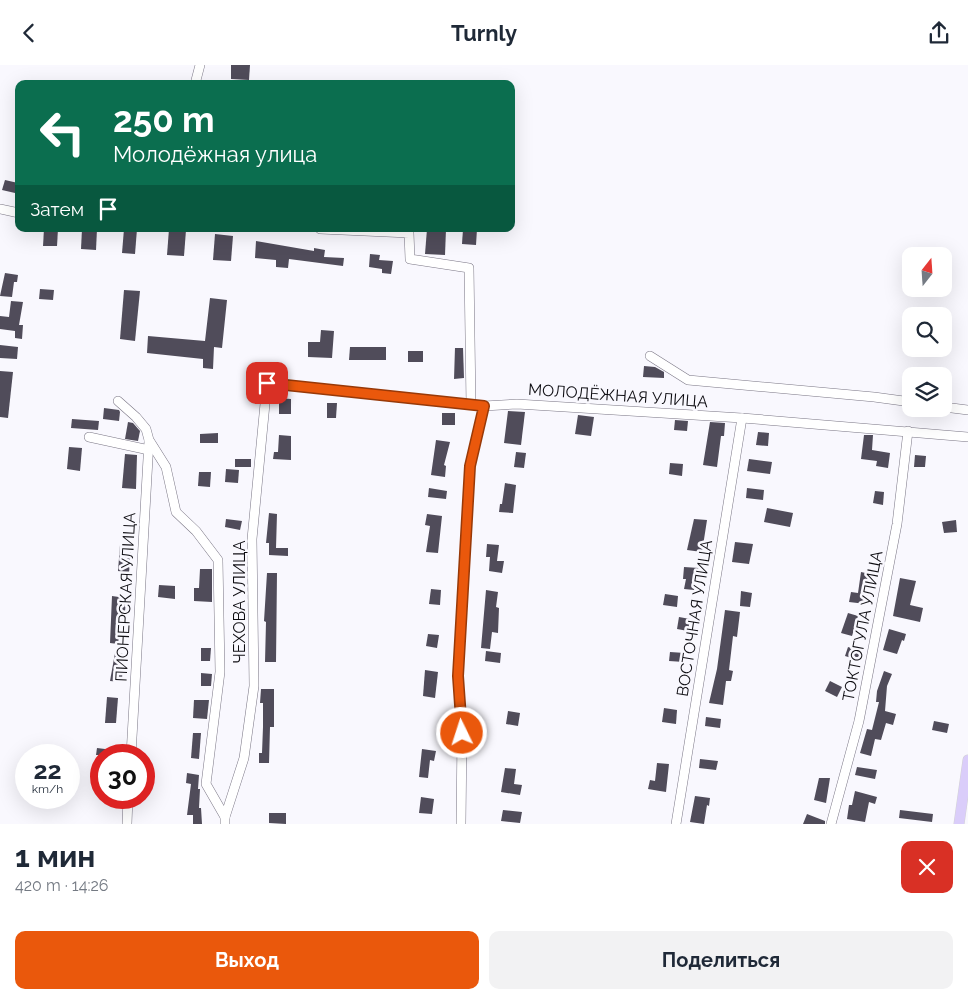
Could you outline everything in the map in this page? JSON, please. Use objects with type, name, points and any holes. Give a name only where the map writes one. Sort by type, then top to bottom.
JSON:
[{"type":"main road","points":[[959,824],[968,760]]},
{"type":"street","points":[[196,80],[200,65]]},
{"type":"street","points":[[0,209],[15,212]]},
{"type":"street","points":[[387,232],[409,233],[410,259],[469,268],[471,405]]},
{"type":"street","points":[[650,356],[688,380],[865,396],[902,402]]},
{"type":"street","name":"МОЛОДЁЖНАЯ УЛИЦА","points":[[267,383],[471,405],[517,404],[742,418],[968,437]]},
{"type":"street","name":"ЧЕХОВА УЛИЦА","points":[[225,821],[244,758],[254,686],[252,539],[267,383]]},
{"type":"street","points":[[118,401],[146,429],[149,445],[166,467],[176,512],[196,531],[218,560],[220,673],[206,784],[225,821]]},
{"type":"street","points":[[461,824],[462,733],[458,676],[470,466],[484,406]]},
{"type":"street","points":[[952,408],[968,411]]},
{"type":"street","name":"ВОСТОЧНАЯ УЛИЦА","points":[[676,824],[742,418]]},
{"type":"street","name":"ТОКТОГУЛА УЛИЦА","points":[[831,824],[859,721],[897,524],[908,431]]},
{"type":"street","points":[[90,437],[149,445]]},
{"type":"street","name":"ПИОНЕРСКАЯ УЛИЦА","points":[[132,744],[149,445]]},
{"type":"street","points":[[127,824],[128,809]]},
{"type":"building","points":[[231,65],[250,65],[249,80],[231,79]]},
{"type":"building","points":[[5,180],[15,182],[15,193],[2,190]]},
{"type":"building","points":[[44,232],[58,232],[57,246],[43,246]]},
{"type":"building","points":[[82,232],[97,232],[96,250],[81,249]]},
{"type":"building","points":[[124,232],[137,232],[135,254],[122,253]]},
{"type":"building","points":[[169,232],[186,232],[184,256],[167,255]]},
{"type":"building","points":[[427,232],[446,232],[445,255],[425,254]]},
{"type":"building","points":[[463,232],[477,232],[476,245],[462,244]]},
{"type":"building","points":[[215,234],[233,236],[231,261],[213,260]]},
{"type":"building","points":[[256,241],[314,251],[314,248],[325,250],[324,257],[344,258],[343,266],[289,259],[288,268],[276,267],[276,260],[255,258]]},
{"type":"building","points":[[370,254],[380,255],[379,260],[393,261],[391,274],[382,273],[382,269],[369,267]]},
{"type":"building","points":[[5,273],[18,275],[17,282],[14,282],[12,297],[0,296]]},
{"type":"building","points":[[40,289],[54,290],[53,300],[39,299]]},
{"type":"building","points":[[124,290],[140,291],[135,341],[120,339]]},
{"type":"building","points":[[210,298],[227,300],[222,348],[214,347],[213,369],[203,368],[203,359],[147,353],[148,336],[205,341]]},
{"type":"building","points":[[11,301],[23,302],[19,325],[23,325],[22,339],[15,338],[15,331],[0,329],[0,316],[9,317]]},
{"type":"building","points":[[321,330],[334,331],[332,358],[308,357],[308,342],[320,342]]},
{"type":"building","points":[[0,345],[18,347],[17,359],[0,358]]},
{"type":"building","points":[[350,347],[386,347],[386,360],[349,360]]},
{"type":"building","points":[[455,348],[463,348],[464,378],[454,379]]},
{"type":"building","points":[[408,351],[423,351],[423,362],[408,362]]},
{"type":"building","points":[[644,366],[655,367],[664,372],[664,378],[643,377]]},
{"type":"building","points":[[0,371],[13,372],[8,418],[0,417]]},
{"type":"building","points":[[279,398],[291,399],[291,414],[279,414]]},
{"type":"building","points":[[327,403],[337,403],[336,418],[327,418]]},
{"type":"building","points":[[104,408],[119,410],[119,421],[103,419]]},
{"type":"building","points":[[508,411],[525,412],[521,445],[504,443]]},
{"type":"building","points":[[442,413],[455,413],[455,425],[442,425]]},
{"type":"building","points":[[578,415],[594,417],[591,436],[575,434]]},
{"type":"building","points":[[72,419],[99,421],[98,430],[71,428]]},
{"type":"building","points":[[675,420],[688,421],[687,431],[674,430]]},
{"type":"building","points":[[128,422],[133,423],[140,431],[138,441],[125,439]]},
{"type":"building","points":[[710,422],[725,423],[724,436],[721,436],[717,467],[703,465]]},
{"type":"building","points":[[758,432],[769,433],[768,446],[756,445]]},
{"type":"building","points":[[218,433],[218,443],[200,443],[200,434]]},
{"type":"building","points":[[279,435],[291,436],[291,460],[273,459],[274,452],[278,452]]},
{"type":"building","points":[[864,435],[873,435],[872,450],[890,453],[888,468],[876,466],[877,461],[861,459]]},
{"type":"building","points":[[436,440],[450,442],[444,465],[446,466],[445,477],[431,475]]},
{"type":"building","points":[[69,447],[82,448],[80,471],[67,469]]},
{"type":"building","points":[[516,452],[526,453],[524,468],[514,467]]},
{"type":"building","points":[[125,454],[137,455],[136,489],[122,488]]},
{"type":"building","points":[[915,455],[926,456],[925,467],[914,467]]},
{"type":"building","points":[[235,459],[251,459],[251,467],[235,467]]},
{"type":"building","points":[[749,459],[772,462],[770,474],[747,471]]},
{"type":"building","points":[[670,463],[683,464],[682,476],[669,474]]},
{"type":"building","points":[[226,469],[239,470],[238,483],[225,482]]},
{"type":"building","points":[[199,472],[211,472],[210,487],[198,486]]},
{"type":"building","points":[[505,483],[516,485],[513,513],[499,512]]},
{"type":"building","points":[[429,488],[447,491],[446,499],[428,497]]},
{"type":"building","points":[[747,488],[764,490],[763,500],[746,498]]},
{"type":"building","points":[[875,491],[884,492],[883,505],[873,503]]},
{"type":"building","points":[[767,508],[793,513],[790,527],[764,522]]},
{"type":"building","points":[[269,513],[277,514],[276,548],[288,548],[288,556],[269,555],[269,543],[266,543]]},
{"type":"building","points":[[427,514],[442,516],[438,553],[426,552],[430,526],[425,525]]},
{"type":"building","points":[[226,519],[242,521],[240,530],[225,527]]},
{"type":"building","points":[[694,519],[707,520],[702,552],[687,550]]},
{"type":"building","points":[[956,520],[957,532],[944,533],[942,522]]},
{"type":"building","points":[[735,542],[753,544],[749,564],[732,562]]},
{"type":"building","points":[[487,544],[499,545],[497,561],[504,561],[502,573],[489,571],[490,557],[486,557]]},
{"type":"building","points":[[120,545],[131,547],[129,573],[118,571]]},
{"type":"building","points":[[684,567],[699,568],[694,590],[684,589],[686,579],[683,579]]},
{"type":"building","points":[[200,569],[212,569],[212,602],[194,601],[194,588],[199,588]]},
{"type":"building","points":[[861,572],[870,574],[866,604],[849,602],[851,592],[858,593]]},
{"type":"building","points":[[267,573],[277,573],[276,662],[265,662],[266,622],[264,621]]},
{"type":"building","points":[[900,578],[916,581],[910,605],[923,608],[920,622],[893,616]]},
{"type":"building","points":[[159,585],[175,586],[175,599],[158,597]]},
{"type":"building","points":[[431,589],[441,590],[440,605],[429,604]]},
{"type":"building","points":[[486,590],[498,592],[496,607],[499,608],[498,633],[492,632],[490,649],[481,648]]},
{"type":"building","points":[[741,591],[752,593],[750,607],[740,606]]},
{"type":"building","points":[[665,594],[678,596],[677,607],[663,605]]},
{"type":"building","points":[[112,596],[126,598],[124,627],[120,627],[118,644],[110,643]]},
{"type":"building","points":[[725,610],[740,612],[737,637],[733,636],[729,670],[733,671],[731,681],[726,681],[723,705],[709,703],[717,669]]},
{"type":"building","points":[[848,613],[858,616],[852,636],[841,633]]},
{"type":"building","points":[[679,617],[690,619],[688,631],[677,629]]},
{"type":"building","points":[[889,629],[906,634],[897,654],[883,650]]},
{"type":"building","points":[[428,634],[439,635],[437,648],[426,646]]},
{"type":"building","points":[[848,647],[861,651],[858,660],[845,656]]},
{"type":"building","points":[[201,648],[211,648],[210,661],[201,661]]},
{"type":"building","points":[[486,651],[501,653],[500,663],[485,661]]},
{"type":"building","points":[[670,652],[685,653],[684,662],[669,661]]},
{"type":"building","points":[[115,653],[123,654],[122,682],[110,681]]},
{"type":"building","points":[[425,670],[438,672],[435,698],[423,696]]},
{"type":"building","points":[[884,671],[892,674],[887,686],[885,711],[896,714],[893,725],[886,723],[881,740],[875,739],[871,756],[860,753],[867,729],[872,730],[879,702],[876,702],[877,691]]},
{"type":"building","points":[[201,673],[212,674],[211,686],[201,686]]},
{"type":"building","points":[[830,681],[842,687],[837,697],[825,691]]},
{"type":"building","points":[[261,689],[274,689],[274,727],[270,727],[269,763],[259,763],[259,753],[262,753],[263,727],[263,703],[260,703]]},
{"type":"building","points":[[107,697],[118,698],[116,723],[105,723]]},
{"type":"building","points":[[194,700],[209,700],[207,719],[193,718]]},
{"type":"building","points":[[664,708],[677,710],[676,724],[662,722]]},
{"type":"building","points":[[508,711],[520,713],[518,726],[506,724]]},
{"type":"building","points":[[706,717],[721,719],[720,728],[705,726]]},
{"type":"building","points":[[934,721],[949,724],[947,733],[932,730]]},
{"type":"building","points":[[193,733],[201,733],[199,759],[191,758]]},
{"type":"building","points":[[422,749],[436,751],[434,761],[430,760],[428,778],[419,777]]},
{"type":"building","points":[[700,759],[718,761],[716,770],[699,768]]},
{"type":"building","points":[[657,763],[669,764],[666,792],[648,789],[650,780],[655,781]]},
{"type":"building","points":[[857,767],[877,770],[875,779],[855,775]]},
{"type":"building","points":[[505,768],[516,769],[514,784],[522,785],[520,795],[501,792]]},
{"type":"building","points":[[187,773],[199,775],[199,808],[201,808],[202,824],[193,824],[193,815],[187,815],[191,784],[186,783]]},
{"type":"building","points":[[819,778],[830,778],[826,803],[814,800]]},
{"type":"building","points":[[855,791],[877,797],[875,804],[869,802],[865,822],[847,819],[849,805],[852,805]]},
{"type":"building","points":[[695,796],[710,798],[704,824],[690,822]]},
{"type":"building","points":[[421,797],[434,799],[432,814],[419,813]]},
{"type":"building","points":[[503,810],[522,812],[520,823],[501,821]]},
{"type":"building","points":[[900,810],[933,814],[932,822],[899,818]]},
{"type":"building","points":[[269,813],[286,813],[286,824],[269,823]]},
{"type":"building","points":[[807,814],[825,821],[825,824],[803,824]]},
{"type":"route","points":[[267,383],[484,406],[470,466],[458,676],[462,733]]}]
